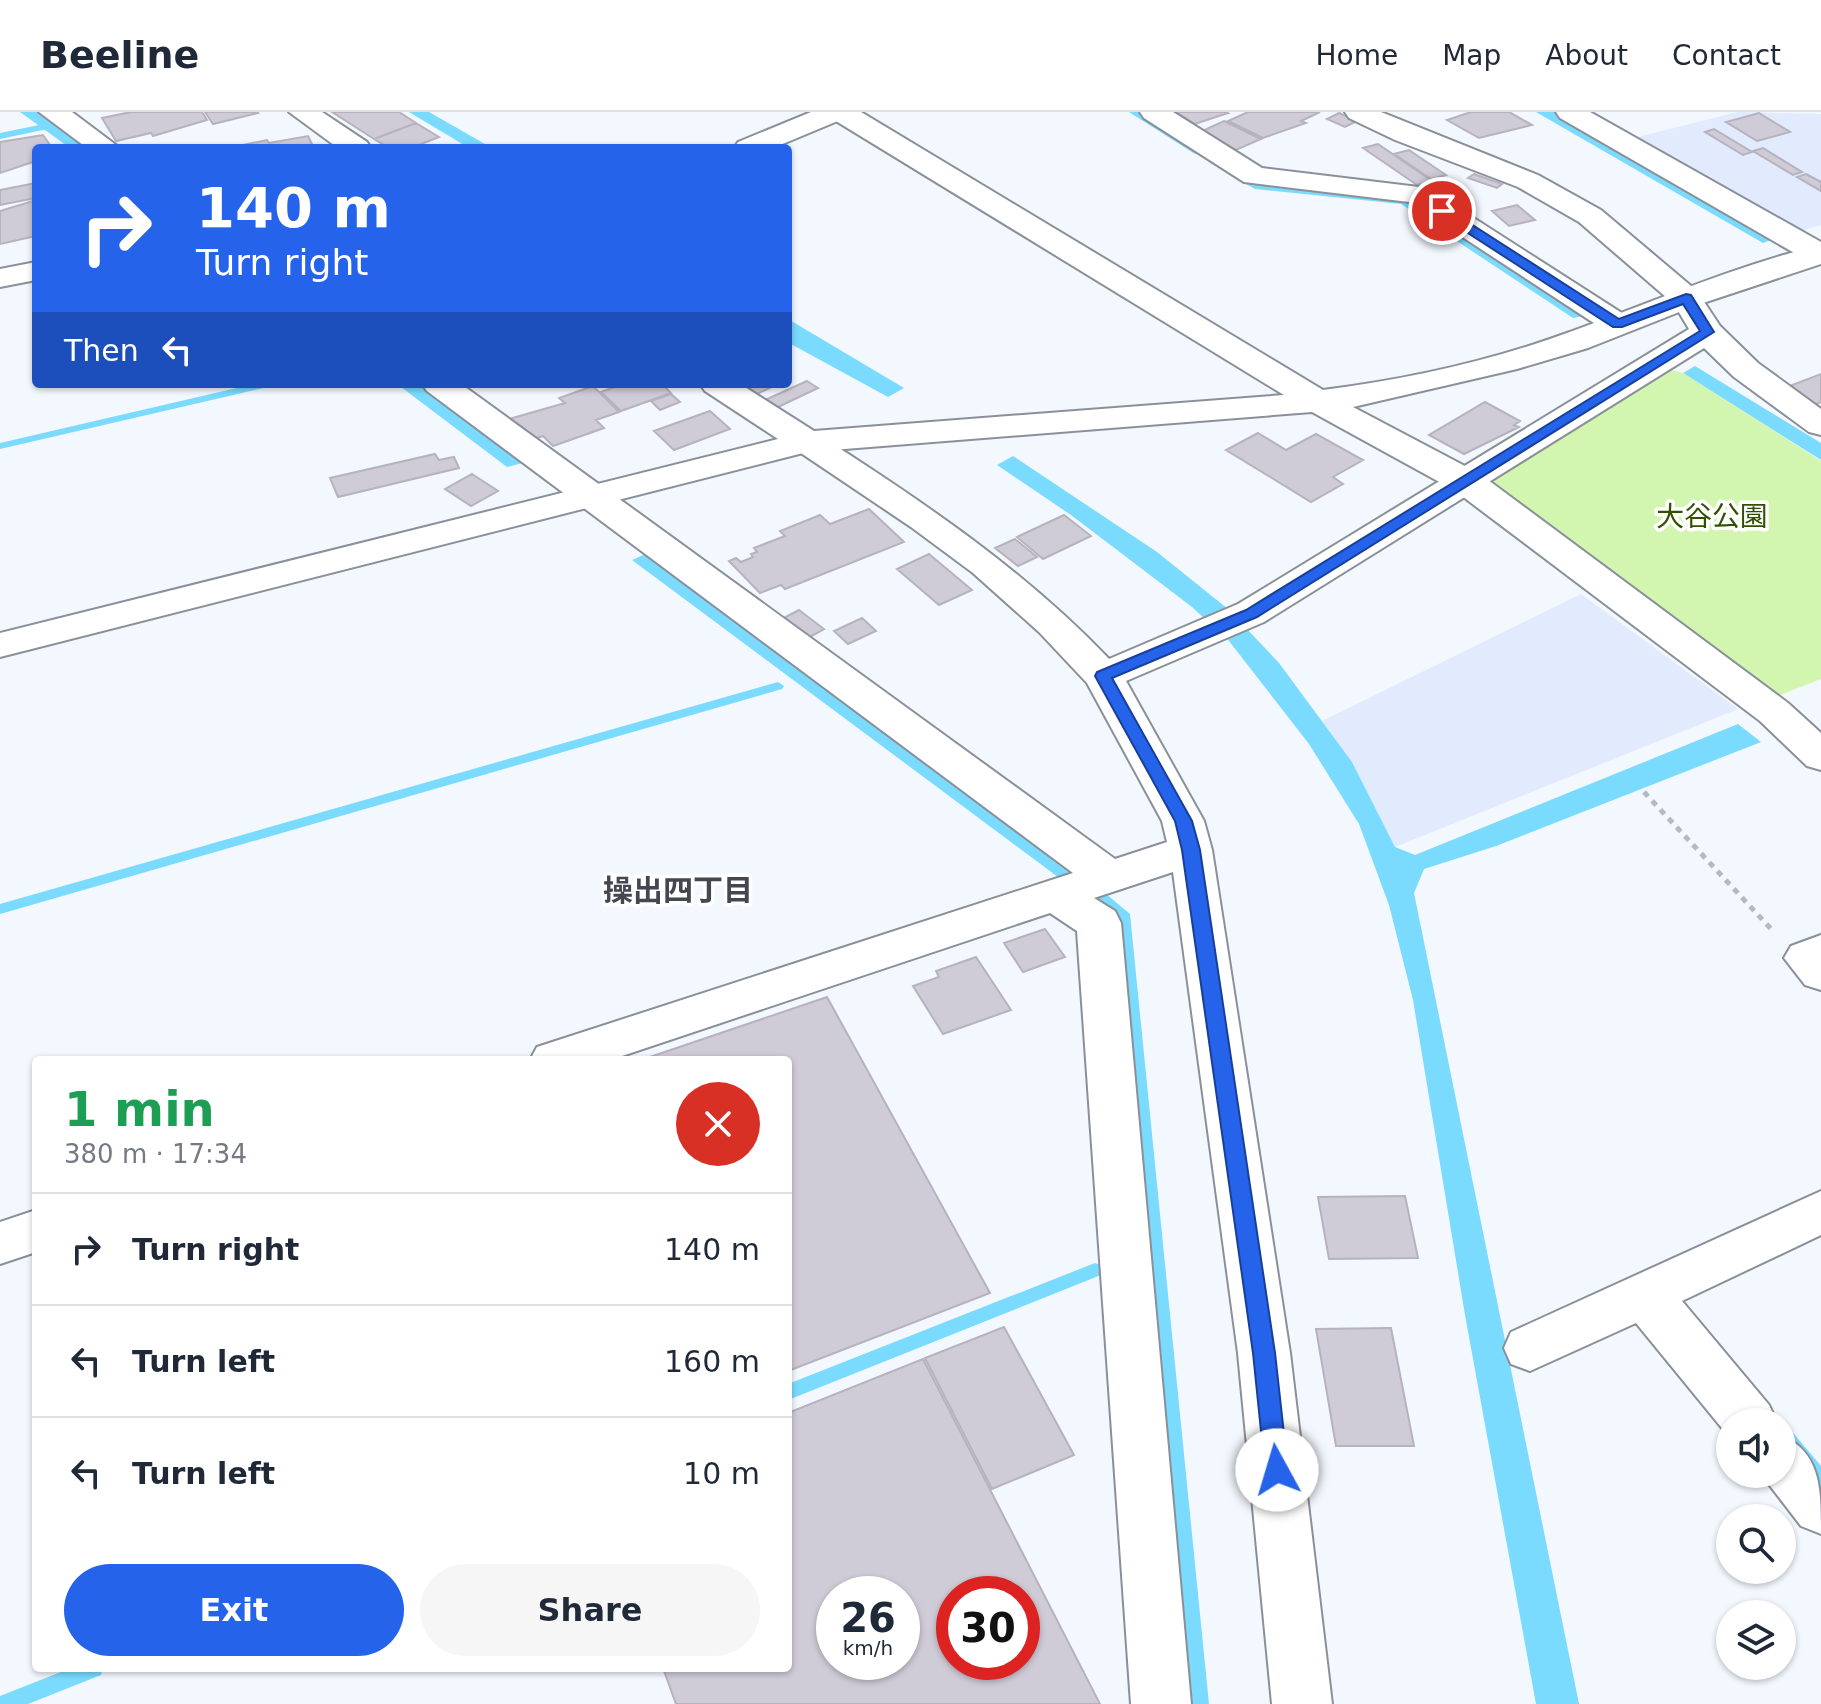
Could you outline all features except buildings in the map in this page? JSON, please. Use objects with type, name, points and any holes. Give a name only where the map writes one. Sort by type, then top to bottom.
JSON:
[{"type":"street","points":[[53,112],[100,144]]},
{"type":"street","points":[[303,112],[351,144]]},
{"type":"street","points":[[758,144],[835,112]]},
{"type":"street","points":[[841,112],[1319,402],[1467,482],[1774,712],[1821,756]]},
{"type":"street","points":[[1154,112],[1254,176],[1417,194],[1617,324]]},
{"type":"street","points":[[1359,112],[1405,134],[1528,181],[1590,216],[1686,298],[1707,332],[1746,370],[1821,425]]},
{"type":"street","points":[[1570,112],[1821,254]]},
{"type":"street","points":[[0,645],[807,442],[1319,402],[1366,395],[1505,362],[1576,341],[1686,298],[1821,254]]},
{"type":"street","points":[[0,278],[32,272]]},
{"type":"street","points":[[1103,676],[1251,613],[1707,332]]},
{"type":"street","points":[[444,388],[579,500],[1109,877]]},
{"type":"street","points":[[723,388],[924,519],[986,565],[1053,623],[1103,676],[1183,821],[1191,850],[1264,1353],[1302,1704]]},
{"type":"street","points":[[566,1056],[1191,850]]},
{"type":"street","points":[[1055,895],[1099,923],[1161,1704]]},
{"type":"street","points":[[1530,1348],[1821,1212]]},
{"type":"street","points":[[0,1243],[32,1232]]},
{"type":"street","points":[[1645,1295],[1738,1408]]},
{"type":"street","points":[[1796,1477],[1821,1508]]},
{"type":"path","points":[[1644,792],[1792,951],[1816,961]]},
{"type":"shaded area","points":[[1738,112],[1821,114],[1821,225],[1794,233],[1630,139]]},
{"type":"shaded area","points":[[1581,594],[1738,709],[1395,847],[1352,762],[1322,721]]},
{"type":"green space","name":"大谷公園","points":[[1663,368],[1683,373],[1821,461],[1821,679],[1780,695],[1488,483],[1490,473]]},
{"type":"water","points":[[20,112],[41,112],[88,144],[64,144]]},
{"type":"water","points":[[409,112],[429,112],[485,144],[462,144]]},
{"type":"water","points":[[1536,112],[1557,112],[1776,238],[1763,243]]},
{"type":"water","points":[[792,321],[904,388],[888,397],[792,345]]},
{"type":"water","points":[[1695,366],[1821,443],[1821,460],[1683,373]]},
{"type":"water","points":[[402,388],[431,388],[530,461],[507,467]]},
{"type":"water","points":[[1013,456],[1157,552],[1228,609],[1279,663],[1352,762],[1395,847],[1415,855],[1738,724],[1761,742],[1496,846],[1424,869],[1414,893],[1579,1704],[1536,1704],[1465,1315],[1413,1000],[1389,905],[1359,824],[1309,744],[1229,641],[1192,607],[1071,515],[997,465]]},
{"type":"water","points":[[652,551],[1069,863],[1130,914],[1209,1704],[1184,1704],[1113,918],[632,560]]},
{"type":"waterway","points":[[1133,112],[1198,152]]},
{"type":"waterway","points":[[0,136],[49,126]]},
{"type":"waterway","points":[[1233,173],[1255,186],[1403,201],[1577,316]]},
{"type":"waterway","points":[[0,446],[251,388]]},
{"type":"waterway","points":[[0,909],[778,686]]},
{"type":"waterway","points":[[792,1390],[1095,1270]]},
{"type":"waterway","points":[[1796,1450],[1821,1479]]},
{"type":"waterway","points":[[4,1704],[84,1672]]},
{"type":"district","name":"操出四丁目","points":[[678,891]]},
{"type":"route","points":[[1277,1470],[1264,1353],[1191,850],[1183,821],[1103,676],[1251,613],[1707,332],[1686,298],[1617,324],[1442,211]]}]
